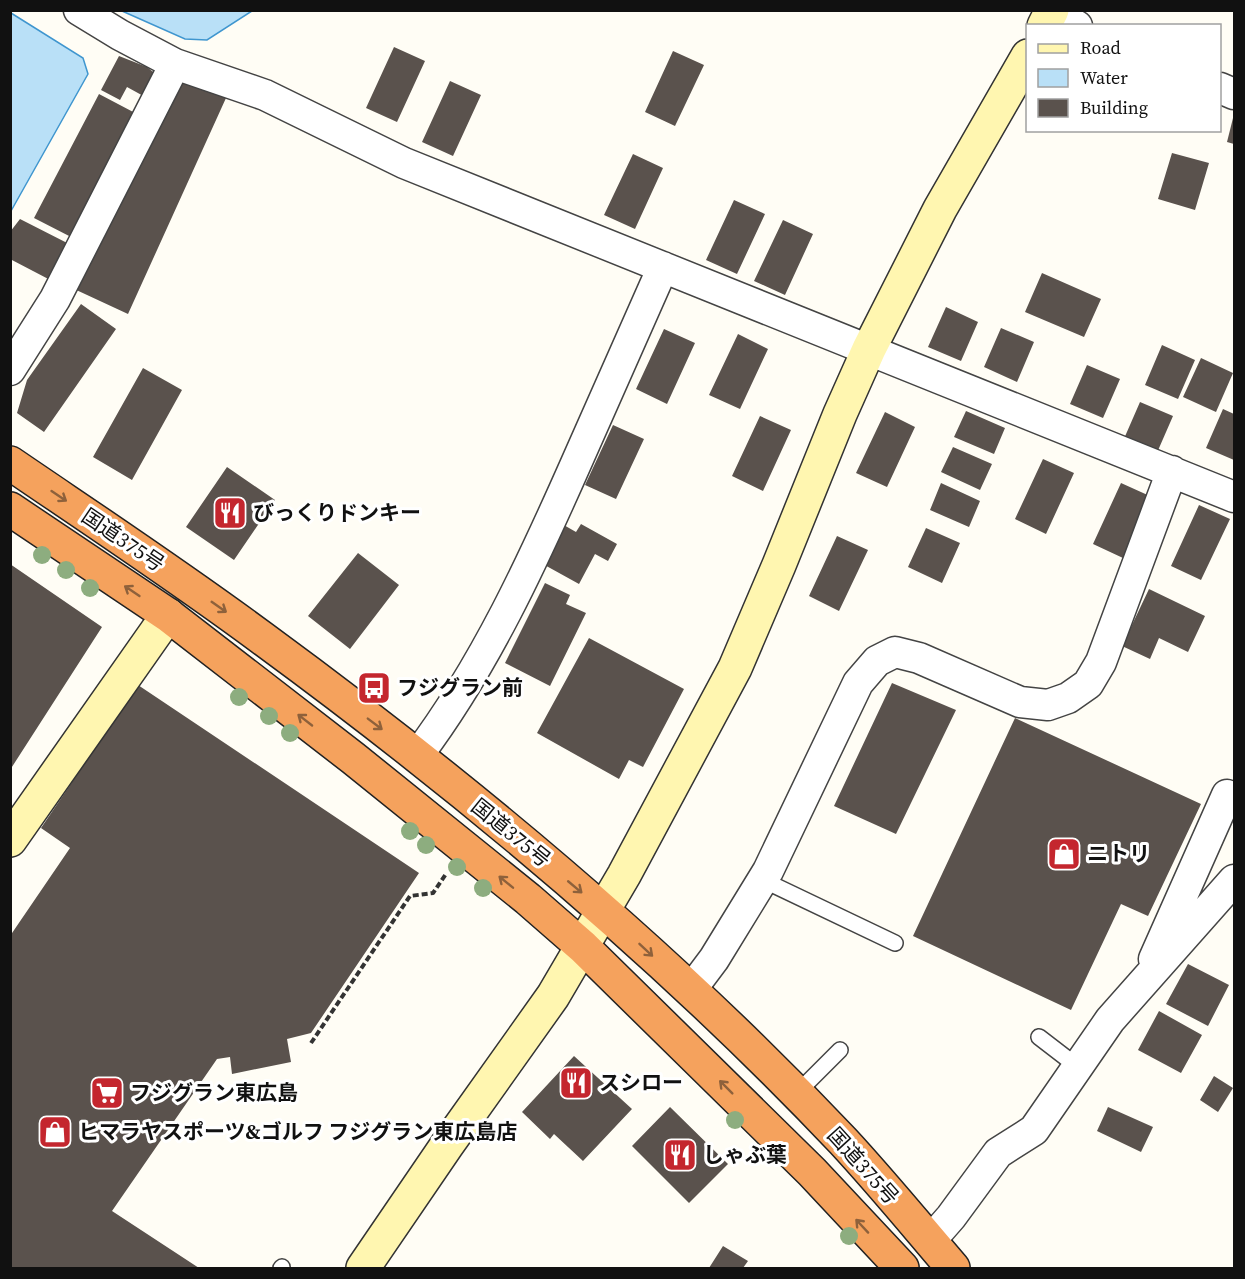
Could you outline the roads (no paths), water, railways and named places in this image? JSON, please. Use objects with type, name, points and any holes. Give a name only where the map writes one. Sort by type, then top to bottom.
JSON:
[{"type":"highway","name":"国道375号","points":[[10,463],[232,615],[417,756],[603,910],[690,991],[843,1142],[953,1269]]},
{"type":"highway","name":"国道375号","points":[[10,509],[168,615],[353,758],[583,947],[812,1172],[902,1269]]},
{"type":"street","points":[[79,10],[175,64],[265,95],[404,163],[1234,497]]},
{"type":"street","points":[[363,1269],[447,1145],[553,996],[583,947],[735,668],[869,349],[940,209],[1026,59]]},
{"type":"street","points":[[10,370],[56,299],[175,64]]},
{"type":"street","points":[[417,756],[446,718],[514,597],[663,267]]},
{"type":"street","points":[[690,991],[714,959],[763,880],[858,683],[877,661],[895,652],[919,658],[1020,702],[1048,705],[1068,698],[1088,684],[1101,662],[1172,471]]},
{"type":"street","points":[[10,840],[168,615]]},
{"type":"street","points":[[1143,983],[1227,795]]},
{"type":"street","points":[[930,1241],[951,1217],[998,1153],[1034,1130],[1110,1020],[1234,880]]},
{"type":"lane","points":[[763,880],[895,943]]},
{"type":"lane","points":[[1039,1037],[1078,1068]]},
{"type":"lane","points":[[796,1094],[840,1050]]},
{"type":"water","points":[[122,11],[252,11],[207,40],[185,39]]},
{"type":"water","points":[[11,13],[83,58],[88,74],[11,211]]},
{"type":"place","name":"びっくりドンキー","points":[[230,513]]},
{"type":"place","name":"フジグラン前","points":[[374,688]]},
{"type":"place","name":"ニトリ","points":[[1064,854]]},
{"type":"place","name":"スシロー","points":[[576,1083]]},
{"type":"place","name":"フジグラン東広島","points":[[107,1093]]},
{"type":"place","name":"ヒマラヤスポーツ&ゴルフ フジグラン東広島店","points":[[55,1132]]},
{"type":"place","name":"しゃぶ葉","points":[[680,1155]]}]
